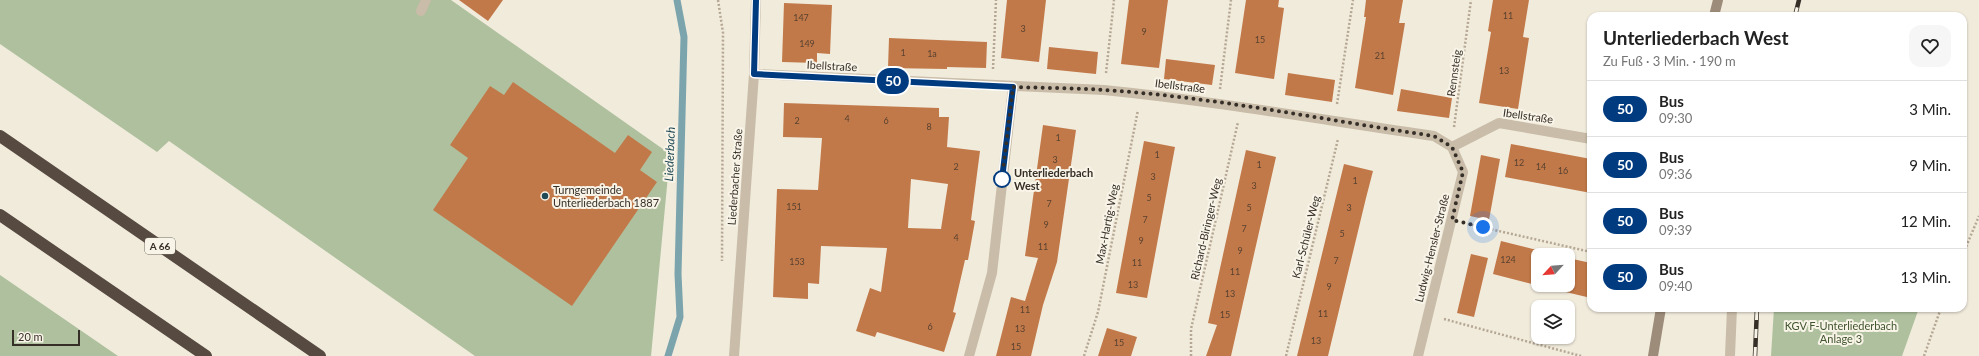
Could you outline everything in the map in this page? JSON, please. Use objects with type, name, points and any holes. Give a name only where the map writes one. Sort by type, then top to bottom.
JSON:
[{"type":"highway","name":"A 66","points":[[0,136],[320,356]]},
{"type":"highway","points":[[0,215],[206,356]]},
{"type":"main road","points":[[1715,12],[1718,0]]},
{"type":"main road","points":[[1654,356],[1660,312]]},
{"type":"street","points":[[421,11],[426,0]]},
{"type":"street","name":"Liederbacher Straße","points":[[734,356],[754,74],[756,0]]},
{"type":"street","name":"Ibellstraße","points":[[754,74],[1104,90],[1242,106],[1434,136],[1452,147],[1499,123],[1587,137]]},
{"type":"street","points":[[969,356],[992,273],[1013,87]]},
{"type":"street","name":"Ludwig-Hensler-Straße","points":[[1418,356],[1463,172],[1452,147]]},
{"type":"street","points":[[1730,356],[1732,312]]},
{"type":"path","points":[[718,0],[724,33],[722,268]]},
{"type":"path","points":[[992,86],[996,0]]},
{"type":"path","points":[[1104,90],[1114,0]]},
{"type":"path","points":[[1218,103],[1231,0]]},
{"type":"path","name":"Karl-Schüler-Weg","points":[[1286,356],[1338,122],[1353,0]]},
{"type":"path","name":"Rennsteig","points":[[1452,147],[1471,0]]},
{"type":"path","name":"Max-Hartig-Weg","points":[[1084,356],[1098,312],[1142,94]]},
{"type":"path","name":"Richard-Biringer-Weg","points":[[1191,356],[1191,329],[1242,106]]},
{"type":"path","points":[[1967,244],[1979,216]]},
{"type":"path","points":[[1452,220],[1587,251]]},
{"type":"path","points":[[1924,356],[1940,312]]},
{"type":"path","points":[[1428,314],[1581,356]]},
{"type":"green space","points":[[0,0],[451,0],[670,154],[651,356],[475,356],[169,141],[157,152],[0,44]]},
{"type":"green space","points":[[0,275],[118,356],[0,356]]},
{"type":"green space","name":"KGV F-Unterliederbach Anlage 3","points":[[1774,312],[1918,312],[1902,356],[1771,356]]},
{"type":"building","points":[[459,0],[503,0],[488,21]]},
{"type":"building","points":[[1007,0],[1046,0],[1039,62],[1001,58]]},
{"type":"building","points":[[1129,0],[1168,0],[1159,68],[1121,64]]},
{"type":"building","points":[[1246,0],[1279,0],[1278,7],[1284,8],[1274,79],[1235,73]]},
{"type":"building","points":[[1366,0],[1403,0],[1399,23],[1405,23],[1393,95],[1355,88],[1366,17],[1364,17]]},
{"type":"building","points":[[1493,0],[1529,0],[1523,37],[1529,38],[1518,109],[1479,103],[1491,32],[1488,31]]},
{"type":"building","points":[[784,3],[832,5],[830,54],[817,53],[817,63],[782,62]]},
{"type":"building","points":[[889,38],[987,42],[986,68],[888,68]]},
{"type":"building","points":[[1049,47],[1098,52],[1096,74],[1047,69]]},
{"type":"building","points":[[1166,59],[1215,65],[1212,85],[1164,79]]},
{"type":"building","points":[[1288,73],[1335,80],[1332,102],[1285,95]]},
{"type":"building","name":"Turngemeinde Unterliederbach 1887","points":[[513,82],[615,153],[628,135],[652,152],[640,170],[657,182],[572,306],[433,210],[468,158],[450,145],[490,86],[504,95]]},
{"type":"building","points":[[1401,89],[1452,98],[1449,118],[1397,111]]},
{"type":"building","points":[[784,103],[939,108],[939,117],[949,117],[947,147],[980,151],[971,220],[975,221],[968,260],[965,260],[953,312],[956,313],[944,352],[877,332],[875,337],[856,331],[870,288],[881,292],[887,248],[821,246],[819,284],[808,283],[808,299],[773,297],[777,189],[818,190],[822,138],[783,137]],"holes":[[[911,179],[948,184],[941,229],[908,228]]]},
{"type":"building","points":[[1043,125],[1076,130],[1057,262],[1043,305],[1031,356],[996,356],[1011,297],[1025,301],[1038,258],[1025,256]]},
{"type":"building","points":[[1144,141],[1175,147],[1147,298],[1116,293]]},
{"type":"building","points":[[1511,144],[1587,158],[1587,192],[1505,177]]},
{"type":"building","points":[[1246,150],[1276,157],[1231,356],[1206,356],[1217,325],[1208,323]]},
{"type":"building","points":[[1481,155],[1500,159],[1489,220],[1470,216]]},
{"type":"building","points":[[1344,164],[1373,171],[1328,356],[1297,356]]},
{"type":"building","points":[[1501,241],[1531,248],[1531,284],[1493,274]]},
{"type":"building","points":[[1471,254],[1488,258],[1474,317],[1457,313]]},
{"type":"building","points":[[1575,260],[1587,262],[1587,297],[1566,292],[1575,292]]},
{"type":"building","points":[[1107,328],[1137,337],[1131,356],[1098,356]]},
{"type":"waterway","name":"Liederbach","points":[[668,356],[680,317],[678,274],[684,37],[677,0]]},
{"type":"railway","points":[[1796,12],[1799,0]]},
{"type":"railway","points":[[1755,356],[1757,312]]},
{"type":"bus line","name":"50","points":[[756,0],[754,74],[1013,87],[1002,179]]},
{"type":"place","name":"Unterliederbach West","points":[[1002,179]]},
{"type":"place","name":"Turngemeinde Unterliederbach 1887","points":[[545,196]]},
{"type":"route","points":[[1002,179],[1013,87],[1104,90],[1242,106],[1342,123],[1434,136],[1452,147],[1463,172],[1452,220],[1483,227]]}]
